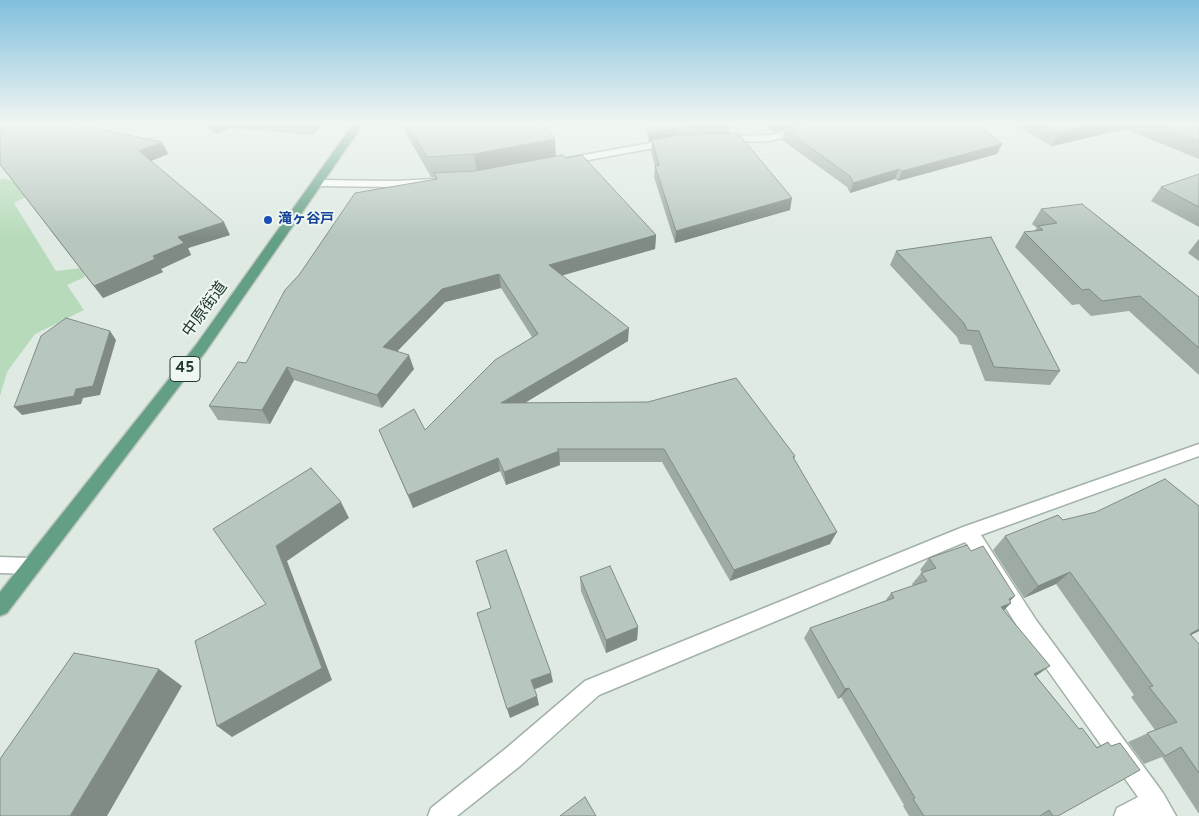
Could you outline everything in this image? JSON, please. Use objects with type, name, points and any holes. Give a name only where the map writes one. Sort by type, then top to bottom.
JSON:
[{"type":"main road","name":"中原街道","points":[[0,606],[201,348],[332,161]]},
{"type":"street","points":[[554,164],[569,161]]},
{"type":"street","points":[[318,182],[396,184],[441,181]]},
{"type":"street","points":[[439,816],[512,758],[592,688],[969,532],[1199,450]]},
{"type":"street","points":[[969,532],[1029,627],[1160,808],[1125,816]]},
{"type":"street","points":[[0,565],[30,566]]},
{"type":"green space","points":[[4,178],[36,191],[14,203],[56,271],[81,268],[85,277],[67,285],[84,310],[35,334],[7,372],[0,396],[0,180]]},
{"type":"building","points":[[0,161],[151,161],[224,222],[178,237],[184,243],[153,256],[155,259],[94,286],[0,164]]},
{"type":"building","points":[[530,161],[588,161],[656,235],[549,265],[629,328],[501,403],[648,402],[736,378],[795,456],[793,457],[837,532],[734,570],[664,449],[557,449],[559,451],[504,472],[498,458],[408,495],[379,430],[414,409],[425,430],[495,360],[538,334],[499,274],[442,289],[383,347],[409,355],[377,395],[287,367],[262,410],[209,406],[238,362],[246,363],[285,290],[299,275],[355,193],[437,179],[434,173],[475,171]]},
{"type":"building","points":[[658,161],[761,161],[792,198],[676,231],[655,166],[659,165]]},
{"type":"building","points":[[829,161],[939,161],[902,171],[899,169],[853,183],[850,176]]},
{"type":"building","points":[[1199,174],[1199,207],[1161,187]]},
{"type":"building","points":[[1082,204],[1199,297],[1199,348],[1140,296],[1102,301],[1089,289],[1082,290],[1024,232],[1043,230],[1038,226],[1057,223],[1041,209]]},
{"type":"building","points":[[991,237],[1060,371],[994,367],[979,331],[967,330],[964,323],[896,251]]},
{"type":"building","points":[[66,318],[110,331],[93,386],[76,389],[74,396],[14,407],[41,336]]},
{"type":"building","points":[[311,468],[341,502],[276,546],[322,668],[217,726],[195,641],[266,604],[213,529]]},
{"type":"building","points":[[1165,479],[1199,506],[1199,629],[1190,634],[1199,644],[1199,773],[1181,747],[1165,756],[1147,733],[1177,722],[1149,687],[1153,686],[1070,572],[1038,586],[1005,536],[1058,515],[1063,520],[1096,512]]},
{"type":"building","points":[[967,545],[971,551],[983,546],[1015,596],[1009,599],[1011,603],[1001,607],[1050,666],[1034,674],[1079,729],[1082,728],[1097,748],[1108,742],[1111,746],[1120,743],[1140,770],[1058,816],[1053,816],[1049,810],[1040,816],[924,816],[849,688],[845,689],[810,628],[894,598],[891,593],[927,581],[921,573],[936,568],[929,558]]},
{"type":"building","points":[[506,550],[551,673],[531,680],[537,696],[507,709],[477,613],[491,608],[476,561]]},
{"type":"building","points":[[610,566],[638,627],[606,640],[580,577]]},
{"type":"building","points":[[74,653],[159,669],[70,816],[0,816],[0,759]]},
{"type":"building","points":[[585,797],[596,816],[560,816]]},
{"type":"place","name":"滝ヶ谷戸","points":[[268,220]]}]
